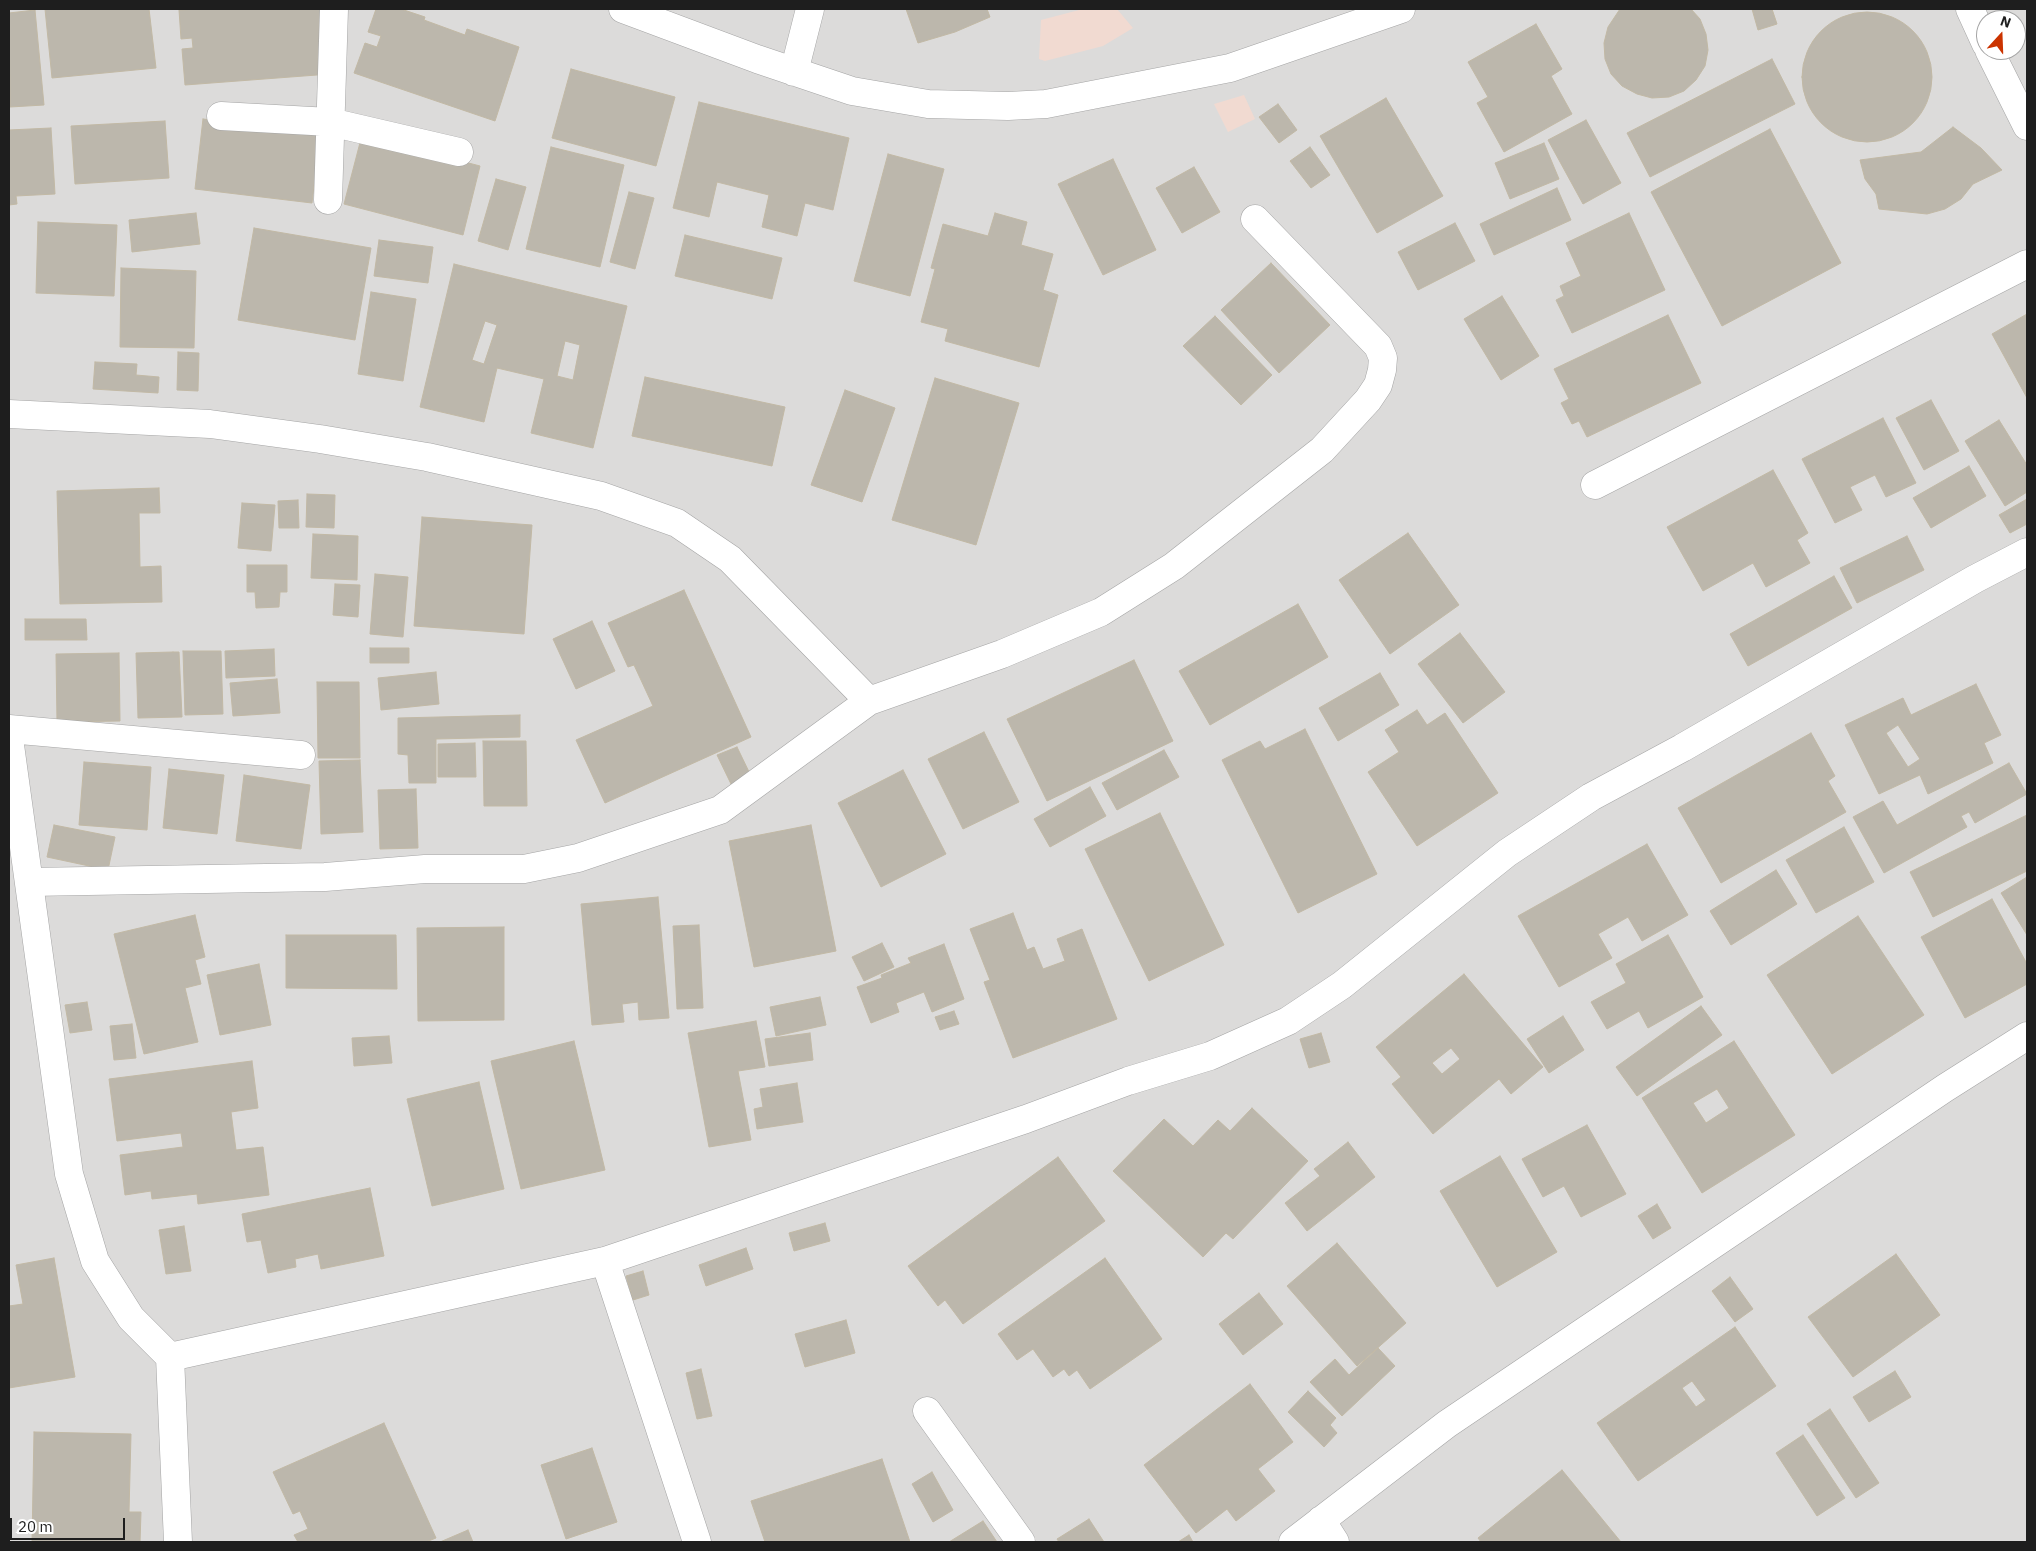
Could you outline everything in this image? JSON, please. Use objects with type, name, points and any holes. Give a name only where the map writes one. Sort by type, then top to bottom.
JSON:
[{"type":"street","points":[[328,200],[334,9]]},
{"type":"street","points":[[623,9],[794,72],[852,91],[928,104],[1008,106],[1046,104],[1230,68],[1401,9]]},
{"type":"street","points":[[794,72],[810,9]]},
{"type":"street","points":[[1970,9],[1976,22]]},
{"type":"street","points":[[1994,60],[2027,126]]},
{"type":"street","points":[[222,116],[330,122],[459,152]]},
{"type":"street","points":[[29,882],[325,876],[425,869],[524,869],[578,858],[720,810],[869,701],[1002,654],[1101,612],[1174,566],[1322,450],[1368,400],[1378,384],[1383,358],[1378,346],[1255,219]]},
{"type":"street","points":[[1595,485],[2027,264]]},
{"type":"street","points":[[9,414],[210,424],[427,456],[601,496],[677,523],[730,560],[869,701]]},
{"type":"street","points":[[170,1357],[604,1261],[1026,1119],[1128,1081],[1210,1056],[1288,1021],[1357,973],[1507,853],[1591,797],[1682,748],[1967,584],[2027,552]]},
{"type":"street","points":[[9,729],[301,755]]},
{"type":"street","points":[[9,738],[68,1174],[95,1261],[132,1318],[170,1357],[178,1542]]},
{"type":"street","points":[[1293,1542],[1328,1531],[1447,1424],[1830,1164],[2027,1036]]},
{"type":"street","points":[[604,1261],[697,1542]]},
{"type":"street","points":[[927,1411],[1021,1542]]},
{"type":"shaded area","points":[[9,9],[2027,9],[2027,1542],[9,1542]]},
{"type":"shaded area","points":[[1083,9],[1117,9],[1133,28],[1103,46],[1045,61],[1039,59],[1041,20]]},
{"type":"shaded area","points":[[1244,95],[1255,119],[1228,132],[1214,104]]},
{"type":"building","points":[[45,9],[149,9],[156,68],[52,78]]},
{"type":"building","points":[[325,9],[330,74],[185,85],[182,49],[193,48],[192,38],[181,39],[179,10]]},
{"type":"building","points":[[376,9],[401,9],[425,17],[424,20],[465,35],[467,29],[519,47],[495,121],[354,73],[365,43],[377,47],[381,36],[368,32]]},
{"type":"building","points":[[906,9],[987,9],[990,17],[955,32],[918,43]]},
{"type":"building","points":[[1620,9],[1691,9],[1700,19],[1706,34],[1708,50],[1705,66],[1696,80],[1684,91],[1669,97],[1652,98],[1637,94],[1622,86],[1611,74],[1605,59],[1604,43],[1608,27]]},
{"type":"building","points":[[1752,9],[1772,9],[1777,24],[1758,30]]},
{"type":"building","points":[[35,10],[44,105],[10,107],[9,13]]},
{"type":"building","points":[[1867,12],[1880,13],[1892,17],[1913,31],[1927,52],[1931,64],[1931,90],[1927,102],[1913,123],[1892,137],[1880,141],[1867,142],[1854,141],[1842,137],[1821,123],[1807,102],[1803,90],[1802,77],[1803,64],[1807,52],[1821,31],[1842,17],[1854,13]]},
{"type":"building","points":[[1536,24],[1562,69],[1551,76],[1572,114],[1504,152],[1477,103],[1488,97],[1468,62]]},
{"type":"building","points":[[1772,59],[1795,104],[1650,177],[1627,133]]},
{"type":"building","points":[[571,69],[675,97],[656,166],[552,138]]},
{"type":"building","points":[[1386,98],[1443,196],[1377,233],[1320,136]]},
{"type":"building","points":[[699,102],[849,138],[833,210],[805,203],[797,236],[762,227],[769,195],[717,182],[709,217],[673,208]]},
{"type":"building","points":[[1278,104],[1297,130],[1279,143],[1259,117]]},
{"type":"building","points":[[203,119],[320,133],[312,203],[195,189]]},
{"type":"building","points":[[1586,120],[1621,183],[1583,204],[1548,140]]},
{"type":"building","points":[[165,121],[169,178],[75,184],[71,126]]},
{"type":"building","points":[[1953,127],[1981,148],[2002,170],[1973,184],[1961,199],[1945,209],[1927,214],[1879,209],[1876,194],[1865,179],[1860,160],[1921,152]]},
{"type":"building","points":[[51,128],[55,194],[16,196],[17,204],[9,205],[9,130]]},
{"type":"building","points":[[1770,129],[1841,263],[1722,326],[1651,192]]},
{"type":"building","points":[[362,135],[480,166],[463,235],[344,204]]},
{"type":"building","points":[[1544,143],[1559,179],[1510,199],[1495,163]]},
{"type":"building","points":[[551,147],[624,165],[600,267],[526,249]]},
{"type":"building","points":[[1310,147],[1330,175],[1311,188],[1290,161]]},
{"type":"building","points":[[888,154],[944,169],[910,296],[854,281]]},
{"type":"building","points":[[1113,159],[1156,250],[1103,275],[1058,184]]},
{"type":"building","points":[[1194,167],[1220,212],[1182,233],[1156,188]]},
{"type":"building","points":[[496,179],[526,187],[508,250],[478,241]]},
{"type":"building","points":[[1557,188],[1571,220],[1494,255],[1480,224]]},
{"type":"building","points":[[629,192],[654,198],[635,269],[610,262]]},
{"type":"building","points":[[196,213],[200,244],[132,252],[129,220]]},
{"type":"building","points":[[995,213],[1027,222],[1021,245],[1053,254],[1043,290],[1058,295],[1039,367],[945,341],[948,329],[921,322],[935,269],[931,268],[943,224],[988,236]]},
{"type":"building","points":[[1629,213],[1665,290],[1572,333],[1556,300],[1564,296],[1560,286],[1581,276],[1566,243]]},
{"type":"building","points":[[38,222],[117,225],[114,296],[36,293]]},
{"type":"building","points":[[1455,223],[1475,261],[1418,290],[1398,252]]},
{"type":"building","points":[[254,228],[371,248],[355,340],[238,320]]},
{"type":"building","points":[[685,235],[782,258],[772,299],[675,276]]},
{"type":"building","points":[[379,240],[433,247],[428,283],[374,276]]},
{"type":"building","points":[[1271,263],[1330,325],[1279,373],[1221,310]]},
{"type":"building","points":[[454,264],[627,306],[593,448],[531,433],[544,379],[497,368],[484,422],[420,407]],"holes":[[[485,321],[497,325],[484,364],[472,360]],[[565,341],[580,345],[573,380],[557,376]]]},
{"type":"building","points":[[121,268],[196,271],[194,348],[120,347]]},
{"type":"building","points":[[371,292],[416,299],[403,381],[358,374]]},
{"type":"building","points":[[1502,296],[1539,356],[1501,380],[1464,319]]},
{"type":"building","points":[[2027,314],[2027,398],[1992,334]]},
{"type":"building","points":[[1668,315],[1701,383],[1587,437],[1579,421],[1572,424],[1561,403],[1569,399],[1554,369]]},
{"type":"building","points":[[1215,316],[1272,375],[1241,405],[1183,346]]},
{"type":"building","points":[[178,352],[199,353],[198,391],[177,390]]},
{"type":"building","points":[[95,362],[137,364],[136,375],[159,377],[158,393],[93,389]]},
{"type":"building","points":[[645,377],[785,407],[772,466],[632,436]]},
{"type":"building","points":[[935,378],[1019,403],[976,545],[892,520]]},
{"type":"building","points":[[845,390],[895,408],[862,502],[811,485]]},
{"type":"building","points":[[1931,400],[1959,451],[1924,470],[1896,418]]},
{"type":"building","points":[[1883,418],[1916,483],[1886,497],[1875,475],[1850,487],[1862,510],[1835,523],[1802,459]]},
{"type":"building","points":[[1999,420],[2027,465],[2027,492],[2005,506],[1965,441]]},
{"type":"building","points":[[1969,466],[1986,496],[1931,528],[1913,498]]},
{"type":"building","points":[[1773,470],[1808,533],[1797,540],[1810,563],[1766,587],[1753,563],[1703,591],[1667,527]]},
{"type":"building","points":[[159,488],[160,513],[139,513],[140,567],[161,566],[162,602],[60,604],[57,491]]},
{"type":"building","points":[[307,494],[335,495],[334,528],[306,527]]},
{"type":"building","points":[[2027,499],[2027,524],[2010,533],[1999,515]]},
{"type":"building","points":[[298,500],[299,528],[279,528],[278,501]]},
{"type":"building","points":[[242,503],[275,505],[271,551],[238,548]]},
{"type":"building","points":[[422,517],[532,525],[524,634],[414,626]]},
{"type":"building","points":[[1408,533],[1459,605],[1390,654],[1339,580]]},
{"type":"building","points":[[313,534],[358,536],[357,580],[311,578]]},
{"type":"building","points":[[1907,536],[1924,570],[1857,603],[1840,568]]},
{"type":"building","points":[[247,565],[287,565],[287,592],[280,592],[279,607],[256,608],[255,592],[247,592]]},
{"type":"building","points":[[375,574],[408,577],[403,637],[370,634]]},
{"type":"building","points":[[1834,576],[1852,608],[1748,666],[1730,634]]},
{"type":"building","points":[[335,584],[360,585],[358,617],[333,615]]},
{"type":"building","points":[[684,590],[751,737],[605,803],[576,740],[653,706],[634,665],[628,667],[608,623]]},
{"type":"building","points":[[1298,604],[1328,657],[1210,725],[1179,671]]},
{"type":"building","points":[[25,619],[86,619],[87,640],[25,640]]},
{"type":"building","points":[[592,621],[615,671],[576,689],[553,639]]},
{"type":"building","points":[[1460,633],[1505,692],[1463,723],[1418,664]]},
{"type":"building","points":[[370,648],[409,648],[409,663],[370,663]]},
{"type":"building","points":[[274,649],[275,676],[226,678],[225,651]]},
{"type":"building","points":[[183,651],[221,651],[223,714],[185,715]]},
{"type":"building","points":[[179,652],[182,717],[138,718],[136,653]]},
{"type":"building","points":[[119,653],[120,721],[57,722],[56,654]]},
{"type":"building","points":[[1134,660],[1173,741],[1047,801],[1007,719]]},
{"type":"building","points":[[436,672],[439,704],[381,710],[378,678]]},
{"type":"building","points":[[1380,673],[1399,705],[1338,741],[1319,708]]},
{"type":"building","points":[[277,679],[280,713],[233,716],[230,683]]},
{"type":"building","points":[[317,682],[359,682],[360,758],[318,758]]},
{"type":"building","points":[[1976,684],[2001,735],[1984,743],[1993,763],[1928,794],[1920,775],[1879,794],[1845,725],[1903,698],[1911,715]],"holes":[[[1898,725],[1920,759],[1908,767],[1886,733]]]},
{"type":"building","points":[[1417,710],[1427,725],[1445,713],[1498,793],[1417,846],[1368,772],[1399,752],[1385,730]]},
{"type":"building","points":[[520,715],[520,737],[436,739],[436,783],[409,783],[408,755],[398,754],[398,718]]},
{"type":"building","points":[[1305,729],[1377,874],[1298,913],[1222,760],[1260,741],[1265,749]]},
{"type":"building","points":[[984,732],[1019,802],[963,829],[928,759]]},
{"type":"building","points":[[1811,733],[1835,776],[1828,781],[1846,812],[1721,883],[1678,808]]},
{"type":"building","points":[[483,741],[526,741],[527,806],[484,806]]},
{"type":"building","points":[[475,743],[476,777],[438,777],[438,744]]},
{"type":"building","points":[[737,747],[751,776],[732,786],[717,755]]},
{"type":"building","points":[[1164,750],[1179,777],[1117,810],[1102,783]]},
{"type":"building","points":[[360,760],[363,832],[321,834],[319,761]]},
{"type":"building","points":[[84,762],[151,767],[147,830],[79,825]]},
{"type":"building","points":[[2009,763],[2027,794],[1975,823],[1969,812],[1961,816],[1967,827],[1884,873],[1853,817],[1883,801],[1897,825]]},
{"type":"building","points":[[169,769],[224,775],[217,834],[163,828]]},
{"type":"building","points":[[903,770],[946,854],[881,887],[838,803]]},
{"type":"building","points":[[244,775],[310,785],[301,849],[236,841]]},
{"type":"building","points":[[1090,787],[1106,816],[1050,847],[1034,819]]},
{"type":"building","points":[[416,789],[418,848],[380,849],[378,790]]},
{"type":"building","points":[[1160,813],[1224,945],[1149,981],[1085,849]]},
{"type":"building","points":[[2027,815],[2027,871],[1933,917],[1910,872]]},
{"type":"building","points":[[54,825],[115,837],[108,870],[47,857]]},
{"type":"building","points":[[811,825],[836,951],[754,967],[729,841]]},
{"type":"building","points":[[1844,827],[1874,882],[1816,913],[1786,860]]},
{"type":"building","points":[[1647,844],[1688,915],[1642,941],[1628,917],[1598,934],[1612,958],[1559,987],[1518,916]]},
{"type":"building","points":[[1776,870],[1797,904],[1731,945],[1710,911]]},
{"type":"building","points":[[2027,877],[2027,935],[2001,893]]},
{"type":"building","points":[[658,897],[669,1018],[639,1020],[638,1002],[622,1004],[624,1022],[592,1025],[581,904]]},
{"type":"building","points":[[1992,899],[2027,964],[2027,984],[1965,1018],[1921,937]]},
{"type":"building","points":[[1013,913],[1027,950],[1034,947],[1043,969],[1065,961],[1057,939],[1082,929],[1117,1019],[1013,1058],[984,982],[990,980],[970,929]]},
{"type":"building","points":[[195,915],[205,957],[195,960],[201,984],[185,988],[198,1042],[144,1054],[114,934]]},
{"type":"building","points":[[1858,916],[1924,1015],[1832,1074],[1767,975]]},
{"type":"building","points":[[699,925],[703,1008],[677,1009],[673,926]]},
{"type":"building","points":[[504,927],[504,1020],[418,1021],[417,928]]},
{"type":"building","points":[[286,935],[396,935],[397,989],[286,988]]},
{"type":"building","points":[[1668,935],[1703,997],[1648,1028],[1639,1011],[1607,1029],[1591,1002],[1626,983],[1616,964]]},
{"type":"building","points":[[882,943],[894,967],[864,981],[852,957]]},
{"type":"building","points":[[944,944],[964,999],[932,1012],[924,992],[896,1003],[899,1012],[871,1023],[857,987],[882,978],[881,975],[911,963],[908,958]]},
{"type":"building","points":[[259,964],[271,1025],[220,1035],[207,975]]},
{"type":"building","points":[[1464,974],[1543,1067],[1511,1094],[1499,1079],[1433,1134],[1392,1084],[1401,1077],[1376,1047]],"holes":[[[1451,1048],[1460,1059],[1442,1074],[1432,1063]]]},
{"type":"building","points":[[820,997],[826,1025],[776,1036],[770,1007]]},
{"type":"building","points":[[87,1002],[92,1030],[70,1033],[65,1005]]},
{"type":"building","points":[[1701,1006],[1722,1035],[1637,1096],[1616,1067]]},
{"type":"building","points":[[954,1011],[959,1024],[940,1030],[935,1017]]},
{"type":"building","points":[[1563,1016],[1584,1050],[1549,1073],[1527,1039]]},
{"type":"building","points":[[756,1021],[765,1067],[738,1071],[751,1140],[709,1147],[688,1033]]},
{"type":"building","points":[[132,1024],[136,1058],[114,1060],[110,1026]]},
{"type":"building","points":[[810,1033],[813,1060],[769,1066],[765,1039]]},
{"type":"building","points":[[1321,1033],[1330,1062],[1309,1068],[1300,1039]]},
{"type":"building","points":[[389,1036],[392,1063],[354,1066],[352,1038]]},
{"type":"building","points":[[574,1041],[605,1170],[521,1189],[491,1061]]},
{"type":"building","points":[[1734,1041],[1795,1135],[1702,1193],[1642,1098]],"holes":[[[1717,1089],[1729,1108],[1706,1123],[1693,1103]]]},
{"type":"building","points":[[252,1061],[258,1108],[231,1112],[236,1150],[263,1147],[269,1195],[198,1204],[197,1194],[152,1199],[151,1191],[125,1195],[120,1155],[183,1147],[181,1133],[117,1141],[109,1079]]},
{"type":"building","points":[[479,1082],[504,1189],[432,1206],[407,1099]]},
{"type":"building","points":[[797,1083],[803,1122],[757,1129],[754,1109],[763,1107],[760,1089]]},
{"type":"building","points":[[1252,1108],[1308,1161],[1233,1239],[1226,1233],[1203,1257],[1113,1171],[1164,1119],[1193,1146],[1218,1120],[1230,1131]]},
{"type":"building","points":[[1587,1125],[1626,1194],[1581,1217],[1564,1186],[1543,1197],[1522,1159]]},
{"type":"building","points":[[1348,1142],[1375,1177],[1307,1231],[1285,1203],[1320,1176],[1314,1169]]},
{"type":"building","points":[[1500,1156],[1557,1252],[1497,1287],[1440,1191]]},
{"type":"building","points":[[1058,1157],[1105,1221],[963,1324],[945,1300],[938,1306],[908,1266]]},
{"type":"building","points":[[370,1188],[384,1256],[321,1269],[318,1254],[295,1259],[296,1267],[268,1273],[261,1240],[247,1242],[242,1214]]},
{"type":"building","points":[[1657,1204],[1671,1228],[1653,1239],[1638,1216]]},
{"type":"building","points":[[825,1223],[830,1241],[794,1251],[789,1233]]},
{"type":"building","points":[[184,1226],[191,1271],[166,1274],[159,1230]]},
{"type":"building","points":[[1337,1243],[1406,1323],[1357,1366],[1287,1286]]},
{"type":"building","points":[[746,1248],[753,1269],[706,1286],[699,1265]]},
{"type":"building","points":[[1896,1254],[1940,1315],[1853,1377],[1808,1317]]},
{"type":"building","points":[[54,1258],[75,1377],[9,1388],[9,1306],[23,1304],[16,1265]]},
{"type":"building","points":[[1105,1258],[1162,1339],[1090,1389],[1077,1370],[1069,1376],[1064,1369],[1053,1377],[1033,1349],[1017,1360],[998,1334]]},
{"type":"building","points":[[643,1271],[649,1295],[633,1300],[626,1276]]},
{"type":"building","points":[[1730,1277],[1753,1309],[1735,1322],[1712,1291]]},
{"type":"building","points":[[1259,1293],[1283,1324],[1243,1355],[1219,1324]]},
{"type":"building","points":[[846,1320],[855,1353],[805,1367],[795,1334]]},
{"type":"building","points":[[1735,1327],[1776,1386],[1638,1481],[1597,1423]],"holes":[[[1692,1381],[1706,1400],[1696,1407],[1682,1388]]]},
{"type":"building","points":[[1378,1348],[1395,1366],[1342,1416],[1310,1382],[1335,1359],[1349,1375]]},
{"type":"building","points":[[701,1369],[712,1416],[697,1419],[686,1373]]},
{"type":"building","points":[[1895,1371],[1911,1397],[1869,1422],[1853,1397]]},
{"type":"building","points":[[1250,1384],[1293,1442],[1258,1469],[1275,1491],[1236,1521],[1227,1509],[1196,1533],[1144,1465]]},
{"type":"building","points":[[1308,1391],[1336,1418],[1330,1425],[1337,1433],[1324,1447],[1288,1412]]},
{"type":"building","points":[[1830,1409],[1879,1483],[1856,1498],[1807,1424]]},
{"type":"building","points":[[384,1423],[436,1538],[426,1542],[298,1542],[294,1535],[308,1529],[300,1511],[293,1514],[273,1472]]},
{"type":"building","points":[[34,1432],[131,1434],[129,1512],[141,1512],[140,1542],[32,1542]]},
{"type":"building","points":[[1803,1435],[1845,1498],[1817,1516],[1776,1453]]},
{"type":"building","points":[[592,1448],[617,1522],[566,1539],[541,1465]]},
{"type":"building","points":[[882,1459],[910,1542],[765,1542],[751,1501]]},
{"type":"building","points":[[1562,1470],[1621,1542],[1481,1542],[1478,1538]]},
{"type":"building","points":[[932,1472],[953,1510],[933,1522],[912,1484]]},
{"type":"building","points":[[1089,1519],[1104,1542],[1059,1542],[1057,1539]]},
{"type":"building","points":[[983,1521],[997,1542],[949,1542]]},
{"type":"building","points":[[468,1530],[473,1542],[440,1542]]},
{"type":"building","points":[[1189,1535],[1193,1542],[1178,1542]]}]
